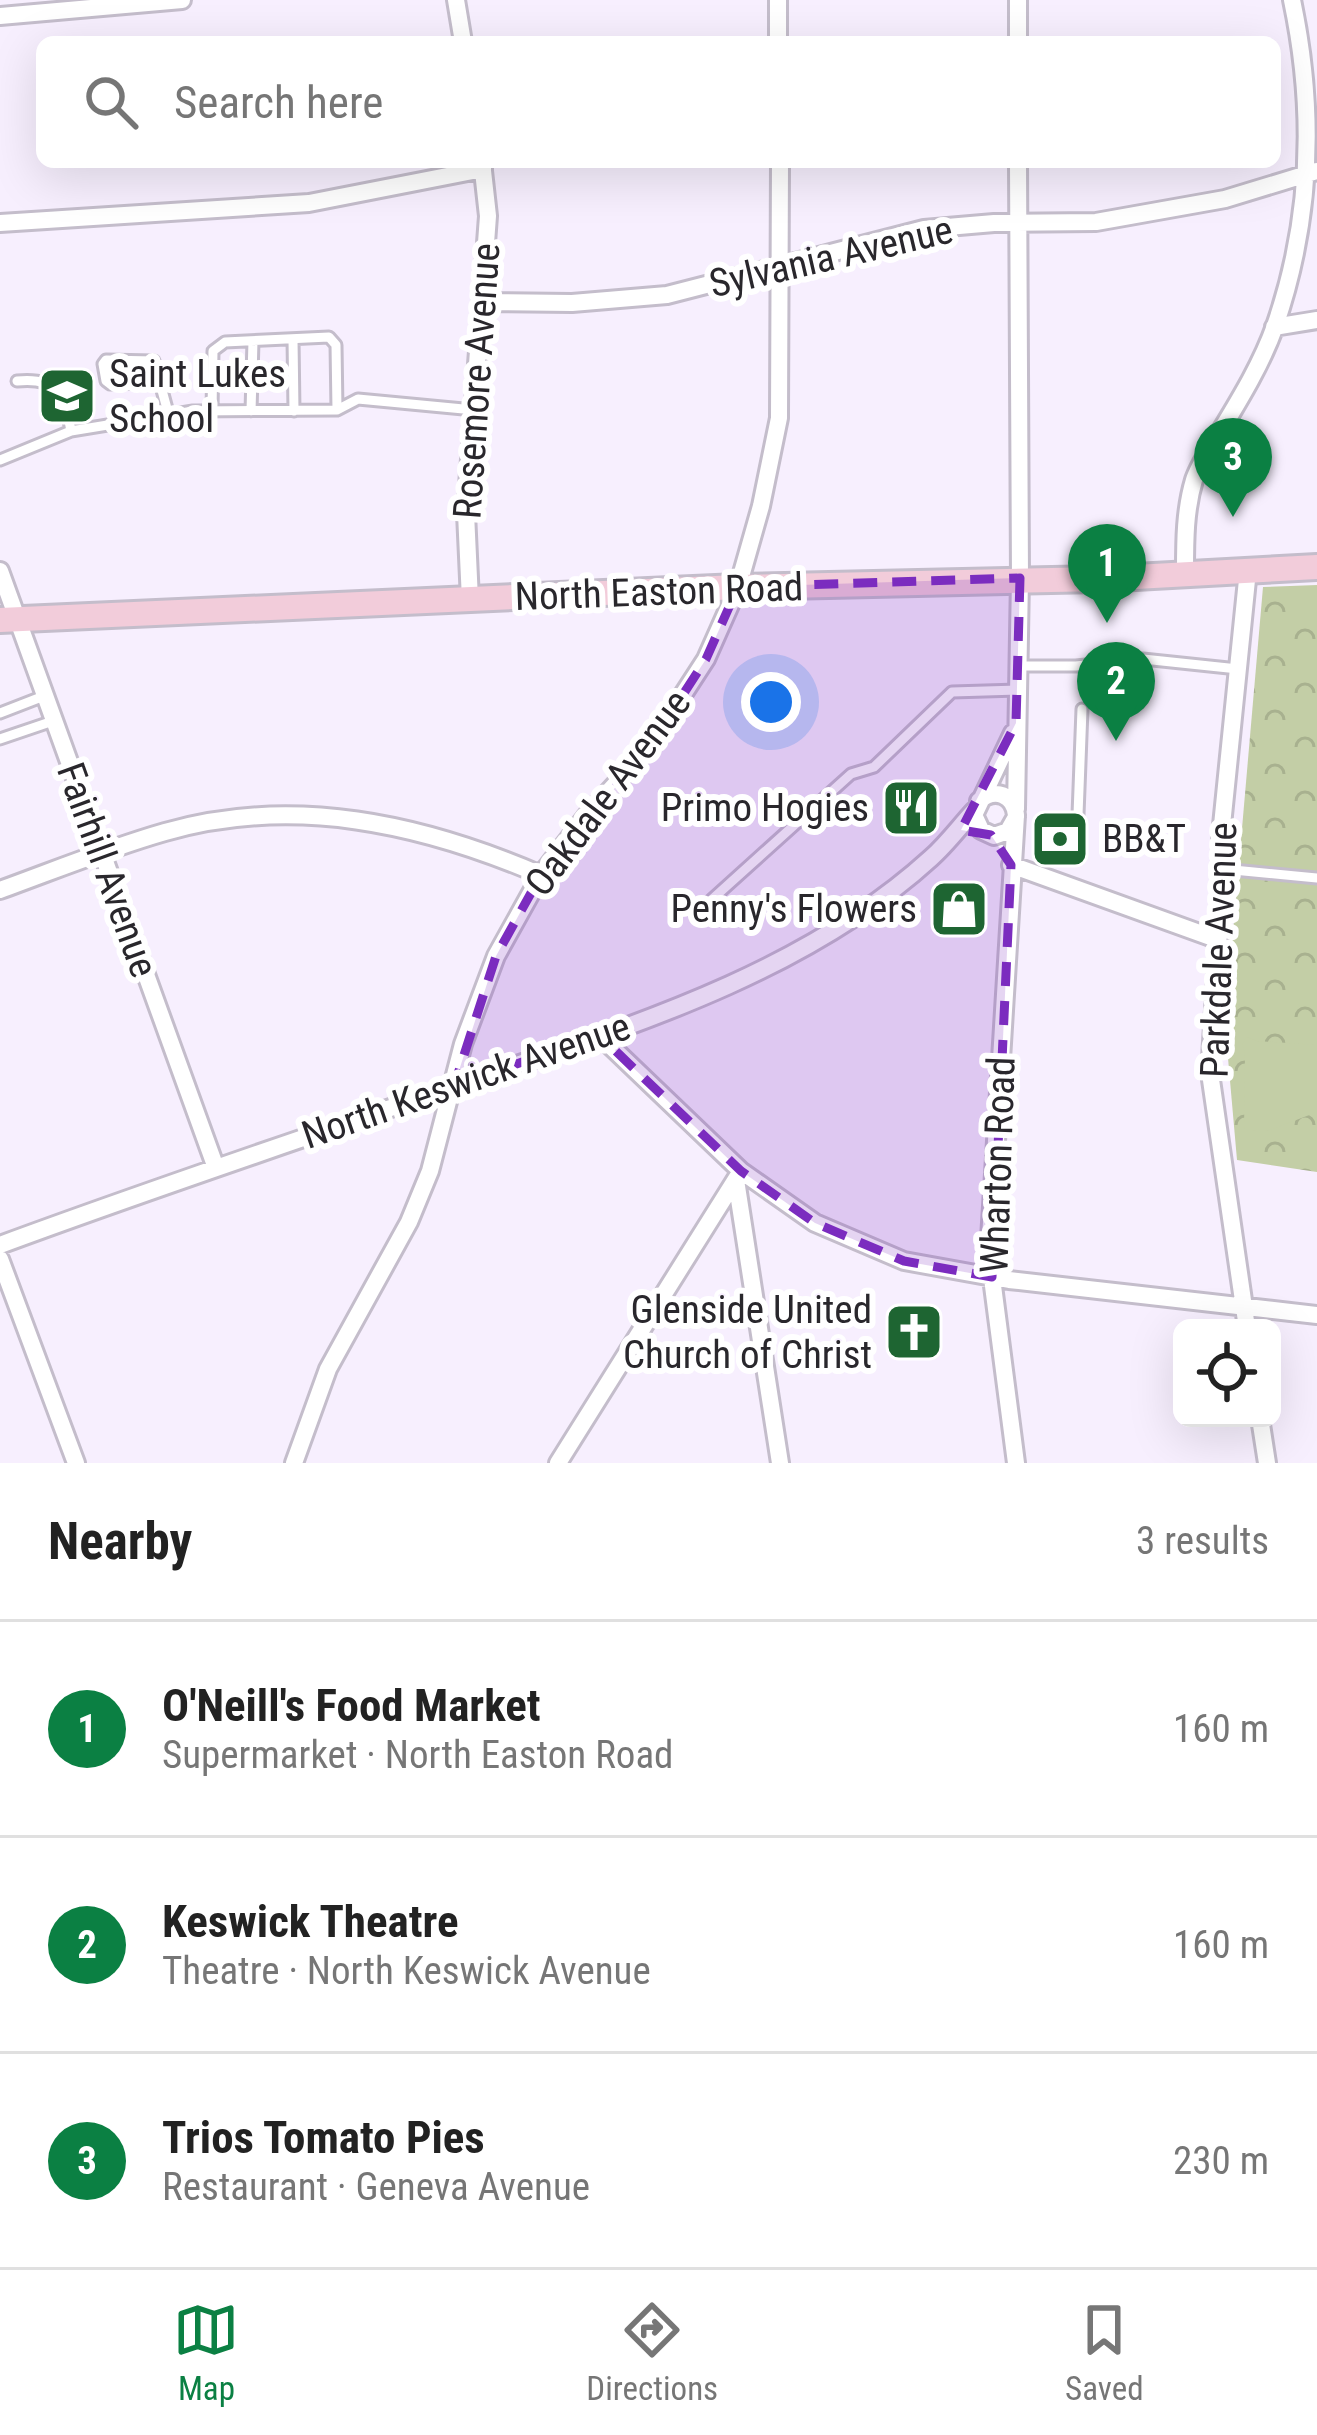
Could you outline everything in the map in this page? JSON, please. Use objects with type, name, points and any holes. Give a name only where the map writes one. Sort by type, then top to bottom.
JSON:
[{"type":"main road","name":"North Easton Road","points":[[9,620],[1317,567]]},
{"type":"street","points":[[0,16],[182,0]]},
{"type":"street","points":[[456,0],[462,36]]},
{"type":"street","points":[[778,0],[778,36]]},
{"type":"street","points":[[1018,0],[1018,36]]},
{"type":"street","points":[[1184,572],[1194,476],[1238,402],[1274,327],[1312,172],[1304,63],[1292,0]]},
{"type":"street","points":[[0,223],[309,203],[468,168]]},
{"type":"street","name":"Rosemore Avenue","points":[[470,600],[466,513],[488,216],[482,168]]},
{"type":"street","name":"Oakdale Avenue","points":[[291,1462],[328,1369],[409,1222],[430,1171],[463,1044],[496,956],[542,874],[588,814],[647,750],[706,658],[738,587],[779,418],[779,168]]},
{"type":"street","name":"North Keswick Avenue","points":[[0,1245],[678,1005],[841,925],[959,843],[1005,833],[1016,813],[1019,666],[1018,168]]},
{"type":"street","name":"Sylvania Avenue","points":[[483,302],[572,303],[667,295],[924,229],[1096,222],[1225,199],[1312,172]]},
{"type":"street","points":[[1274,327],[1317,320]]},
{"type":"street","name":"Parkdale Avenue","points":[[1246,1319],[1210,1073],[1221,835],[1248,570]]},
{"type":"street","name":"Fairhill Avenue","points":[[0,571],[9,620],[44,696],[215,1168]]},
{"type":"street","name":"North Keswick Avenue","points":[[912,874],[977,805],[1004,758],[1016,723]]},
{"type":"street","points":[[1016,813],[1003,794],[992,794],[977,805],[977,825],[1004,848],[1011,865],[1216,939]]},
{"type":"street","name":"Wharton Road","points":[[1016,813],[989,1256],[1016,1463]]},
{"type":"street","points":[[0,890],[181,828],[241,817],[306,815],[427,832],[542,874]]},
{"type":"street","points":[[599,1035],[738,1176],[815,1223],[904,1262],[992,1277],[1317,1315]]},
{"type":"street","points":[[558,1463],[738,1176]]},
{"type":"street","points":[[738,1176],[780,1463]]},
{"type":"street","points":[[0,1259],[76,1463]]},
{"type":"street","points":[[1261,1427],[1267,1463]]},
{"type":"lane","points":[[212,411],[213,351],[224,342],[329,337],[336,345],[337,410]]},
{"type":"lane","points":[[293,338],[294,411]]},
{"type":"lane","points":[[251,411],[253,340]]},
{"type":"lane","points":[[160,382],[110,384],[103,364],[106,360],[154,361],[160,382],[169,416]]},
{"type":"lane","points":[[16,381],[45,380],[53,385],[67,409],[70,431]]},
{"type":"lane","points":[[0,460],[70,431],[212,411],[337,410],[358,399],[474,410]]},
{"type":"lane","points":[[1019,666],[1143,659],[1238,669]]},
{"type":"lane","points":[[699,911],[851,774],[874,767],[952,692],[1018,690]]},
{"type":"lane","points":[[0,713],[44,696]]},
{"type":"lane","points":[[1078,815],[1082,709]]},
{"type":"lane","points":[[0,739],[53,721]]},
{"type":"lane","points":[[1223,869],[1317,878]]},
{"type":"highlighted area","points":[[1020,578],[1016,723],[961,830],[991,835],[1011,865],[992,1277],[904,1261],[815,1223],[741,1171],[599,1035],[454,1086],[496,956],[541,875],[647,750],[706,659],[738,587]]},
{"type":"green space","points":[[1317,585],[1317,1172],[1237,1160],[1225,1024],[1263,587]]},
{"type":"green space","points":[[1247,1037],[1317,1045],[1317,1104],[1312,1114],[1270,1130],[1244,1131],[1242,1044]]},
{"type":"place","name":"Saint Lukes School","points":[[67,396]]},
{"type":"place","name":"Trios Tomato Pies","points":[[1233,517]]},
{"type":"place","name":"O'Neill's Food Market","points":[[1107,623]]},
{"type":"place","name":"Keswick Theatre","points":[[1116,741]]},
{"type":"place","name":"Primo Hogies","points":[[911,808]]},
{"type":"place","name":"BB&T","points":[[1060,839]]},
{"type":"place","name":"Penny's Flowers","points":[[959,909]]},
{"type":"place","name":"Glenside United Church of Christ","points":[[914,1332]]}]
